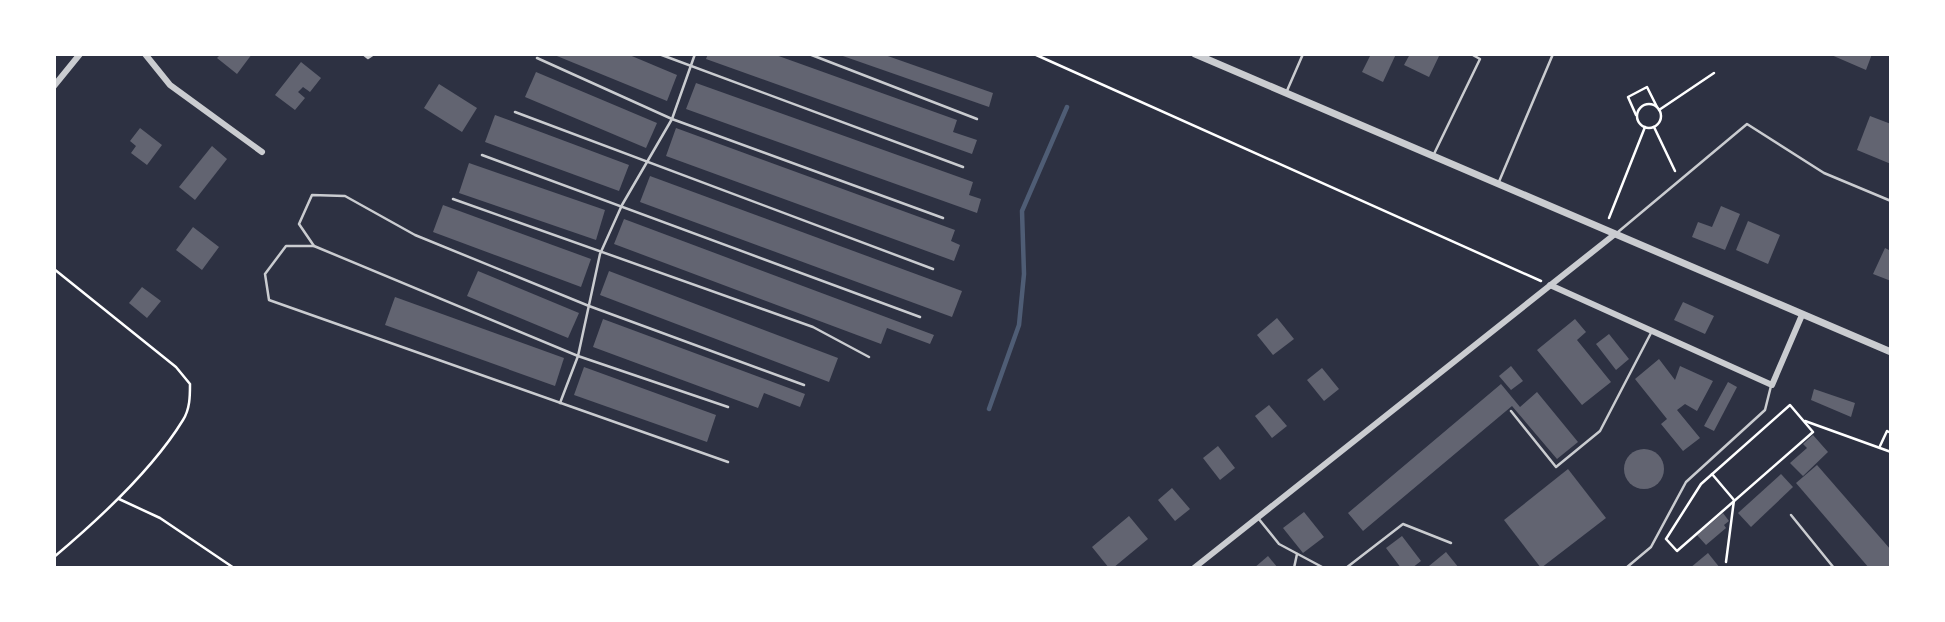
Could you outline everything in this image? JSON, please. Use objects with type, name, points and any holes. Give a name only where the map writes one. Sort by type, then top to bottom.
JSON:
[{"type":"street","points":[[54,86],[80,54]]},
{"type":"street","points":[[145,54],[170,85],[262,152]]},
{"type":"street","points":[[1195,54],[1891,352]]},
{"type":"street","points":[[1194,568],[1615,234]]},
{"type":"street","points":[[1550,285],[1772,385],[1802,315]]},
{"type":"lane","points":[[363,54],[368,58],[374,54]]},
{"type":"lane","points":[[659,54],[963,167]]},
{"type":"lane","points":[[561,403],[578,356],[600,254],[622,205],[672,118],[695,54]]},
{"type":"lane","points":[[809,54],[977,119]]},
{"type":"lane","points":[[1286,93],[1303,54]]},
{"type":"lane","points":[[1433,156],[1480,59],[1471,54]]},
{"type":"lane","points":[[1498,184],[1553,54]]},
{"type":"lane","points":[[537,58],[672,118],[943,218]]},
{"type":"lane","points":[[514,112],[933,269]]},
{"type":"lane","points":[[1615,234],[1747,124],[1824,173],[1891,201]]},
{"type":"lane","points":[[482,155],[920,317]]},
{"type":"lane","points":[[314,246],[299,224],[312,195],[345,196],[415,235],[589,306],[804,385]]},
{"type":"lane","points":[[453,199],[600,254],[813,327],[869,357]]},
{"type":"lane","points":[[728,407],[578,356],[314,246],[286,246],[265,275],[270,300],[728,462]]},
{"type":"lane","points":[[1511,411],[1556,467],[1600,431],[1651,331]]},
{"type":"lane","points":[[1626,568],[1651,547],[1686,482],[1765,410],[1772,385]]},
{"type":"lane","points":[[1791,515],[1834,568]]},
{"type":"lane","points":[[1257,517],[1279,544],[1324,568]]},
{"type":"lane","points":[[1346,568],[1403,524],[1451,543]]},
{"type":"lane","points":[[1294,568],[1297,553]]},
{"type":"path","points":[[1034,54],[1550,285]]},
{"type":"path","points":[[1658,108],[1714,73]]},
{"type":"path","points":[[1647,87],[1658,108],[1660,122],[1654,127],[1645,127],[1628,97],[1647,87]]},
{"type":"path","points":[[1637,117],[1642,106],[1649,104],[1658,108]]},
{"type":"path","points":[[1605,230],[1645,127]]},
{"type":"path","points":[[1654,127],[1679,181]]},
{"type":"path","points":[[54,269],[176,367],[190,384],[190,400],[184,419],[119,499],[54,557]]},
{"type":"path","points":[[1790,405],[1802,420],[1813,432],[1677,551],[1666,539],[1701,484],[1790,405]]},
{"type":"path","points":[[1802,420],[1891,452]]},
{"type":"path","points":[[1880,446],[1887,431],[1891,433]]},
{"type":"path","points":[[1712,474],[1734,500],[1726,562]]},
{"type":"path","points":[[119,499],[160,518],[234,568]]},
{"type":"building","points":[[221,54],[252,54],[237,74],[217,58]]},
{"type":"building","points":[[552,54],[627,54],[677,75],[667,101]]},
{"type":"building","points":[[708,54],[773,54],[957,120],[953,132],[977,140],[972,154],[706,59]]},
{"type":"building","points":[[882,54],[993,93],[989,107],[840,55]]},
{"type":"building","points":[[1371,54],[1396,54],[1383,82],[1362,72]]},
{"type":"building","points":[[1410,54],[1440,54],[1429,77],[1404,65]]},
{"type":"building","points":[[1829,54],[1872,54],[1866,70]]},
{"type":"building","points":[[301,62],[321,78],[310,92],[303,87],[298,92],[305,98],[295,110],[275,95]]},
{"type":"building","points":[[536,72],[657,123],[646,148],[525,97]]},
{"type":"building","points":[[696,83],[973,182],[969,195],[981,199],[977,213],[686,109]]},
{"type":"building","points":[[439,84],[477,108],[462,132],[424,108]]},
{"type":"building","points":[[495,115],[629,165],[619,191],[485,142]]},
{"type":"building","points":[[1870,116],[1891,124],[1891,164],[1857,150]]},
{"type":"building","points":[[140,128],[162,145],[147,165],[131,153],[136,146],[130,141]]},
{"type":"building","points":[[676,128],[955,230],[951,241],[960,245],[954,261],[666,156]]},
{"type":"building","points":[[212,146],[227,159],[195,200],[179,187]]},
{"type":"building","points":[[469,163],[605,210],[596,240],[459,193]]},
{"type":"building","points":[[650,176],[962,291],[952,317],[640,202]]},
{"type":"building","points":[[443,205],[591,259],[581,287],[433,232]]},
{"type":"building","points":[[1721,206],[1740,214],[1725,250],[1692,237],[1698,222],[1712,227]]},
{"type":"building","points":[[624,219],[934,335],[930,344],[887,328],[881,344],[614,244]]},
{"type":"building","points":[[1748,221],[1780,235],[1768,264],[1736,250]]},
{"type":"building","points":[[193,227],[219,247],[202,270],[176,250]]},
{"type":"building","points":[[1885,248],[1891,251],[1891,281],[1873,274]]},
{"type":"building","points":[[478,271],[579,313],[568,338],[467,296]]},
{"type":"building","points":[[609,271],[838,358],[829,382],[600,295]]},
{"type":"building","points":[[142,287],[161,301],[147,318],[129,303]]},
{"type":"building","points":[[395,297],[564,358],[555,386],[385,325]]},
{"type":"building","points":[[1683,302],[1714,316],[1705,334],[1674,320]]},
{"type":"building","points":[[1277,318],[1294,339],[1273,355],[1257,335]]},
{"type":"building","points":[[603,319],[805,394],[800,407],[764,393],[758,408],[593,347]]},
{"type":"building","points":[[1575,319],[1586,332],[1577,340],[1611,382],[1582,405],[1537,350]]},
{"type":"building","points":[[1609,334],[1629,359],[1616,370],[1596,344]]},
{"type":"building","points":[[1659,359],[1675,380],[1680,366],[1713,381],[1697,411],[1685,404],[1677,410],[1700,438],[1683,451],[1661,424],[1667,419],[1635,379]]},
{"type":"building","points":[[1511,366],[1523,381],[1511,390],[1499,376]]},
{"type":"building","points":[[584,367],[716,415],[707,442],[574,395]]},
{"type":"building","points":[[1322,368],[1339,389],[1324,401],[1307,380]]},
{"type":"building","points":[[1728,382],[1737,387],[1714,431],[1704,426]]},
{"type":"building","points":[[1501,384],[1520,407],[1537,392],[1578,442],[1557,459],[1512,406],[1363,531],[1348,513]]},
{"type":"building","points":[[1814,389],[1855,403],[1851,417],[1811,400]]},
{"type":"building","points":[[1269,405],[1287,426],[1272,438],[1255,416]]},
{"type":"building","points":[[1813,435],[1828,452],[1803,476],[1790,463],[1807,448],[1803,444]]},
{"type":"building","points":[[1218,446],[1235,468],[1220,480],[1203,458]]},
{"type":"building","points":[[1644,449],[1658,455],[1664,469],[1658,483],[1644,489],[1630,483],[1624,469],[1630,455]]},
{"type":"building","points":[[1817,465],[1891,550],[1891,568],[1869,568],[1796,483]]},
{"type":"building","points":[[1568,469],[1606,518],[1541,568],[1504,520]]},
{"type":"building","points":[[1781,474],[1793,487],[1751,527],[1738,513]]},
{"type":"building","points":[[1172,488],[1190,509],[1175,521],[1158,500]]},
{"type":"building","points":[[1304,512],[1324,537],[1303,553],[1283,528]]},
{"type":"building","points":[[1723,513],[1729,521],[1724,525],[1726,528],[1706,545],[1697,535]]},
{"type":"building","points":[[1129,516],[1148,539],[1113,568],[1109,568],[1092,547]]},
{"type":"building","points":[[1402,536],[1421,561],[1412,568],[1401,568],[1386,548]]},
{"type":"building","points":[[1446,552],[1459,568],[1429,566]]},
{"type":"building","points":[[1708,553],[1720,568],[1690,568]]},
{"type":"building","points":[[1268,556],[1278,568],[1254,568]]},
{"type":"waterway","points":[[989,409],[1019,325],[1024,274],[1022,211],[1067,107]]}]
